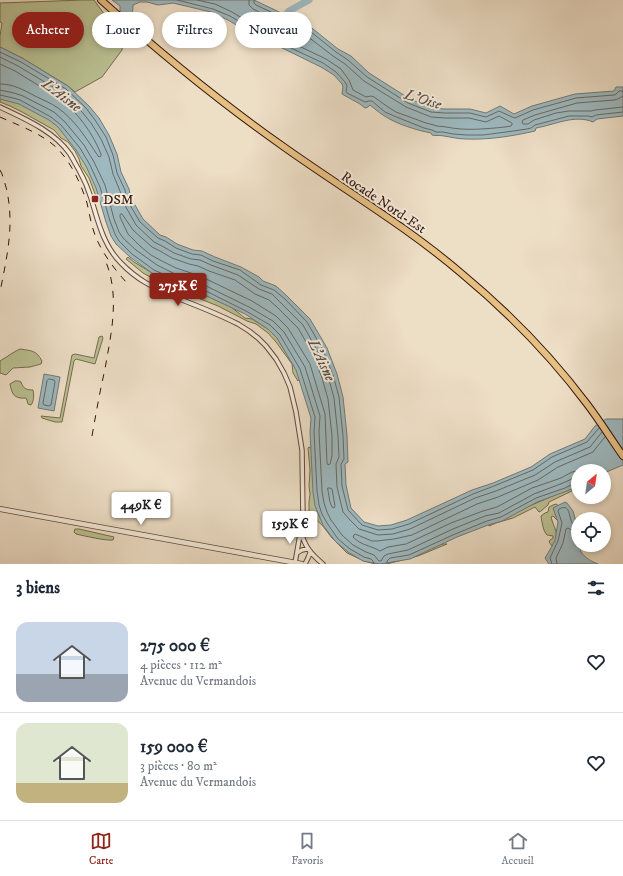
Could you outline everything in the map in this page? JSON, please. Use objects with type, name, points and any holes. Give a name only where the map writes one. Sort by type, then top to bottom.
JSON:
[{"type":"main road","name":"Rocade Nord-Est","points":[[101,0],[159,50],[235,111],[326,177],[412,235],[462,273],[519,326],[560,371],[587,404],[623,456]]},
{"type":"street","points":[[0,108],[42,129],[70,154],[88,190],[104,240],[120,263],[134,276],[148,285],[238,324],[258,338],[276,359],[290,387],[296,412],[302,450],[303,517],[295,563]]},
{"type":"street","points":[[0,509],[295,563],[304,564],[310,553]]},
{"type":"street","points":[[300,529],[307,549],[323,564]]},
{"type":"street","points":[[297,553],[307,549]]},
{"type":"green space","points":[[94,0],[103,12],[92,12],[92,48],[122,48],[122,50],[102,77],[75,92],[68,86],[22,58],[0,47],[2,23],[0,22],[0,3]]},
{"type":"green space","points":[[0,96],[24,105],[51,119],[69,138],[89,168],[100,195],[100,199],[95,194],[89,178],[81,166],[75,151],[68,142],[61,138],[54,130],[22,112],[0,102]]},
{"type":"green space","points":[[128,257],[152,273],[231,307],[245,318],[252,319],[268,329],[277,338],[301,377],[298,381],[293,373],[292,364],[276,342],[268,333],[256,324],[194,295],[191,295],[175,286],[157,281],[143,273],[126,259]]},
{"type":"green space","points":[[102,336],[103,338],[95,364],[76,359],[74,361],[62,422],[55,422],[42,418],[41,416],[60,418],[72,355],[75,354],[94,358],[99,337]]},
{"type":"green space","points":[[20,349],[36,353],[42,361],[41,364],[30,367],[13,368],[6,375],[0,373],[0,361]]},
{"type":"green space","points":[[15,381],[21,382],[26,389],[33,390],[34,398],[31,405],[28,404],[26,398],[19,398],[14,395],[10,384]]},
{"type":"green space","points":[[309,447],[313,449],[316,500],[423,552],[442,544],[447,544],[418,556],[387,564],[375,564],[364,561],[347,553],[311,515],[309,511]]},
{"type":"green space","points":[[571,488],[571,491],[549,502],[548,505],[539,512],[535,507],[513,518],[489,526],[488,524]]},
{"type":"green space","points":[[556,504],[559,506],[559,518],[557,520],[553,516],[551,517],[556,530],[555,545],[552,546],[549,542],[553,536],[547,535],[541,516],[548,512],[549,507]]},
{"type":"green space","points":[[75,529],[114,537],[113,540],[110,540],[90,537],[76,534],[74,532]]},
{"type":"water","points":[[112,0],[254,0],[279,12],[235,12],[235,24],[227,20],[227,12],[211,12],[173,3],[158,5],[140,2],[133,5],[133,12],[120,12],[120,6]]},
{"type":"water","points":[[312,28],[338,49],[351,56],[369,73],[410,99],[432,108],[470,109],[486,113],[500,106],[514,114],[532,106],[575,94],[614,91],[616,87],[623,87],[623,116],[597,119],[593,122],[579,119],[564,121],[536,128],[535,131],[492,138],[463,139],[432,135],[431,133],[400,124],[381,114],[370,105],[365,108],[342,94],[342,84],[334,75],[282,48],[312,48]]},
{"type":"water","name":"L'Aisne","points":[[0,47],[22,58],[68,86],[89,106],[99,118],[109,135],[117,154],[121,172],[129,189],[131,198],[143,219],[160,235],[177,244],[193,250],[202,251],[241,267],[259,277],[263,281],[276,286],[310,319],[327,348],[337,374],[343,397],[347,435],[348,462],[345,464],[346,485],[351,508],[364,522],[378,526],[391,525],[407,520],[472,490],[531,467],[550,454],[585,439],[595,426],[606,419],[623,419],[623,465],[611,470],[611,464],[571,464],[571,489],[537,502],[502,521],[457,537],[410,559],[380,564],[363,561],[348,552],[335,541],[323,525],[315,506],[310,432],[311,418],[296,370],[277,338],[268,329],[245,314],[194,290],[170,282],[152,273],[130,257],[116,244],[111,236],[96,188],[86,166],[76,150],[58,127],[49,120],[19,104],[0,99]]},
{"type":"water","points":[[44,374],[60,377],[54,411],[38,408]]},
{"type":"water","points":[[565,502],[567,503],[573,512],[571,512],[571,552],[581,552],[588,559],[598,564],[549,564],[545,558],[555,540],[558,522],[553,508]]},
{"type":"waterway","points":[[288,12],[309,0]]},
{"type":"railway","points":[[0,117],[45,139],[63,155],[76,174],[87,203],[93,229],[99,244],[119,274],[127,283]]},
{"type":"railway","points":[[0,170],[6,187],[10,214],[9,240],[0,292]]},
{"type":"railway","points":[[92,436],[112,329],[113,289],[106,262]]},
{"type":"place","name":"DSM","points":[[95,199]]},
{"type":"water label","name":"L'Oise","points":[[423,99]]}]
